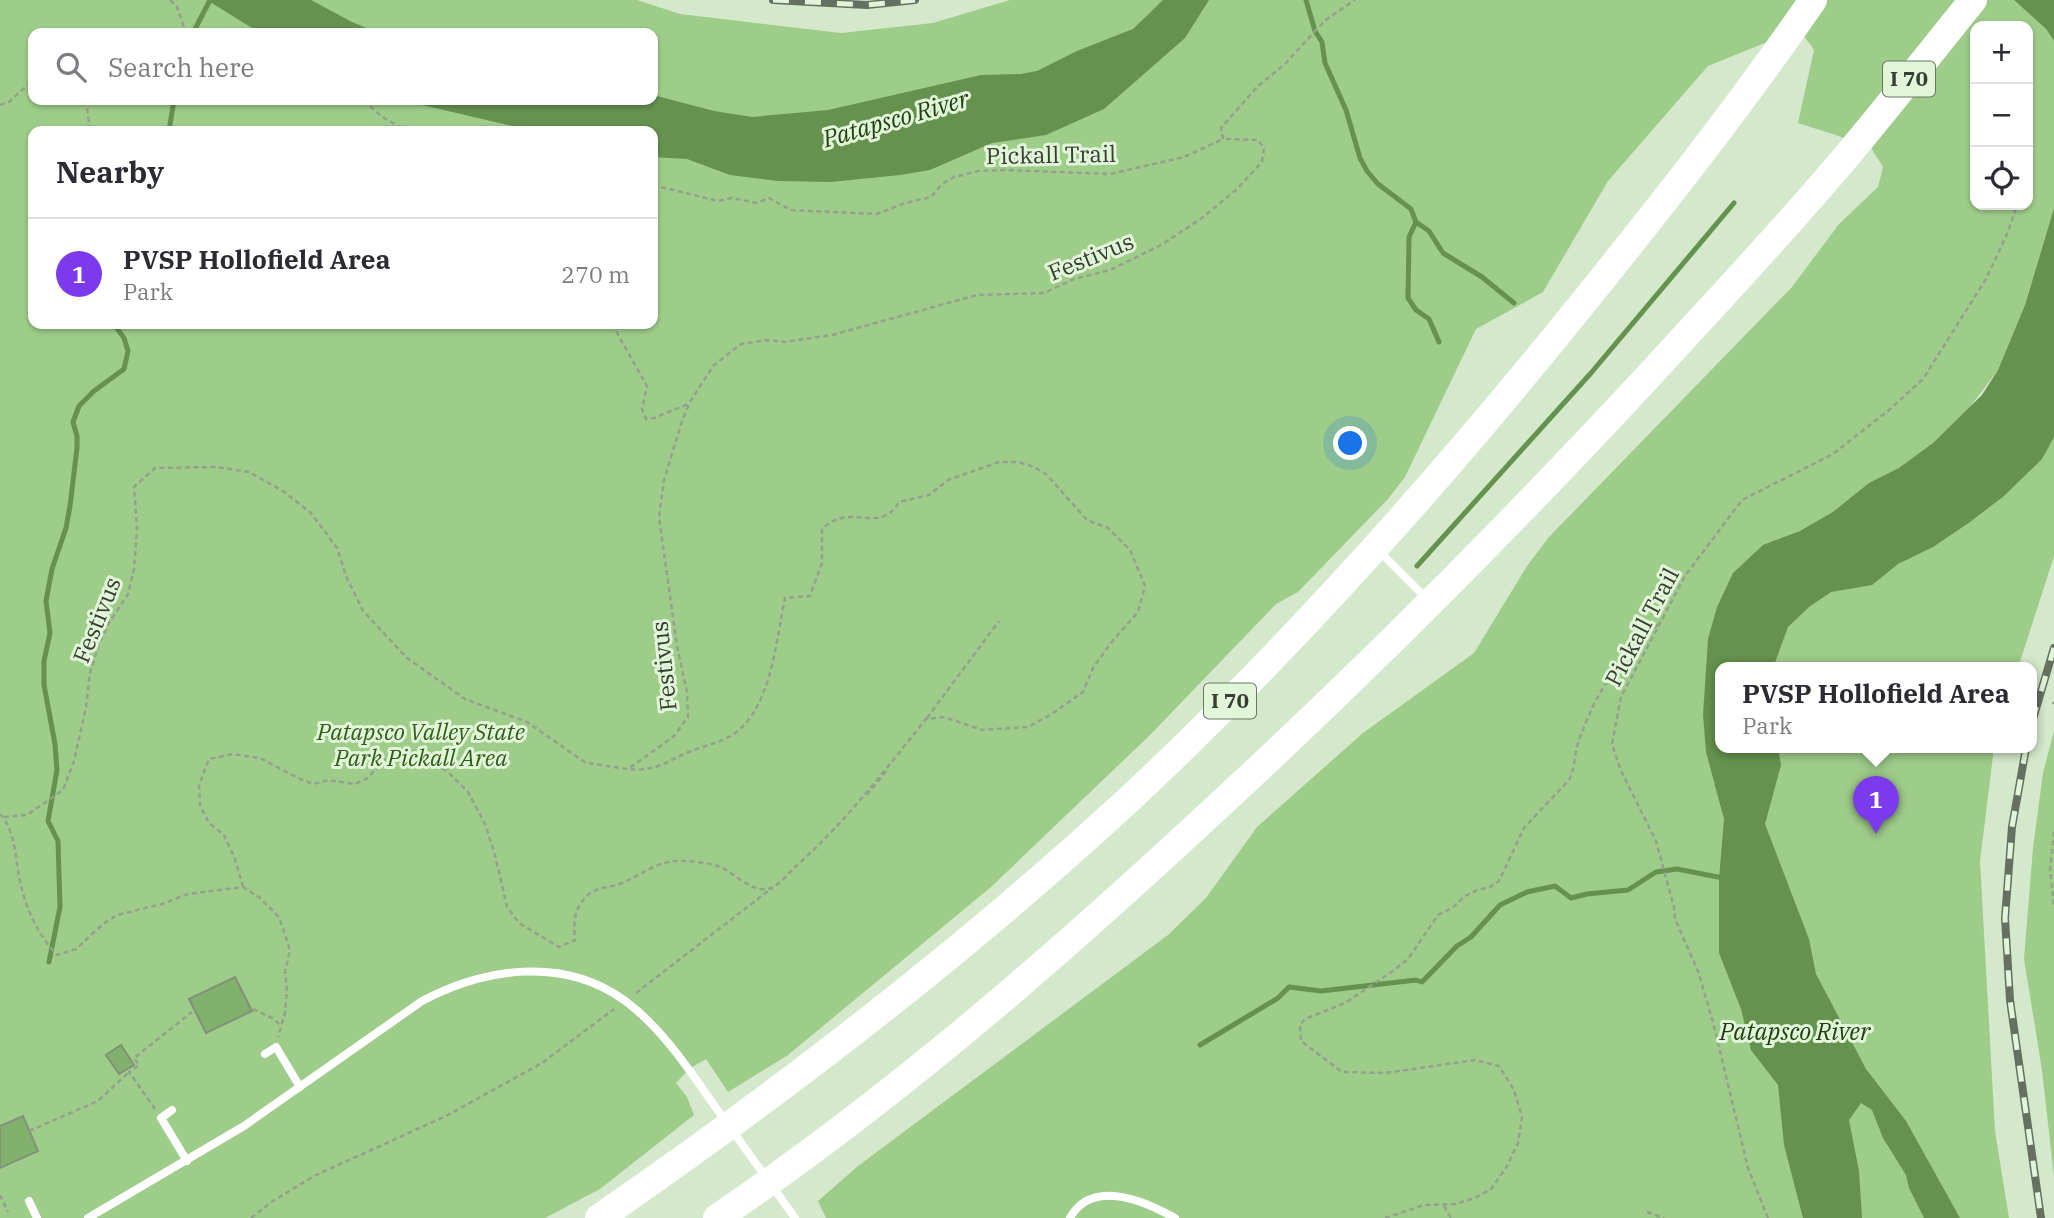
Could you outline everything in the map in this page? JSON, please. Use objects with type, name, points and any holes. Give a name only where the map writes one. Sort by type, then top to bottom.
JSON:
[{"type":"highway","name":"I 70","points":[[599,1218],[694,1153],[816,1063],[939,965],[1125,802],[1230,701],[1376,548],[1541,356],[1758,79],[1813,0]]},
{"type":"highway","name":"I 70","points":[[718,1218],[853,1119],[1076,938],[1276,754],[1431,603],[1611,418],[1845,158],[1972,0]]},
{"type":"lane","points":[[1376,548],[1431,603]]},
{"type":"lane","points":[[88,1218],[244,1126],[422,1001],[446,988],[503,973],[557,972],[607,989],[625,1001],[670,1045],[795,1218]]},
{"type":"lane","points":[[265,1054],[276,1047],[300,1087]]},
{"type":"lane","points":[[172,1110],[161,1118],[187,1161]]},
{"type":"lane","points":[[1070,1218],[1082,1204],[1111,1195],[1131,1198],[1175,1218]]},
{"type":"lane","points":[[29,1201],[37,1218]]},
{"type":"path","points":[[170,0],[177,7],[184,28]]},
{"type":"path","points":[[1223,139],[1221,128],[1257,87],[1286,63],[1327,19],[1355,0]]},
{"type":"path","points":[[0,105],[9,102],[28,85]]},
{"type":"path","points":[[87,105],[89,126]]},
{"type":"path","points":[[369,105],[398,126]]},
{"type":"path","name":"Pickall Trail","points":[[658,186],[718,201],[732,198],[756,203],[769,198],[792,210],[877,214],[905,202],[931,197],[942,184],[954,177],[978,171],[1110,174],[1184,158],[1223,139]]},
{"type":"path","name":"Festivus","points":[[2,816],[27,815],[63,790],[74,761],[86,708],[90,673],[109,623],[128,594],[134,569],[137,528],[134,486],[155,468],[216,467],[249,472],[284,491],[311,513],[337,548],[346,576],[363,611],[407,659],[465,699],[527,722],[586,763],[628,769],[673,737],[688,717],[687,692],[677,646],[659,517],[664,480],[690,402],[713,366],[741,344],[767,340],[785,342],[832,335],[977,295],[1044,293],[1074,279],[1117,267],[1171,239],[1202,218],[1237,189],[1262,162],[1264,148],[1258,140],[1223,139]]},
{"type":"path","name":"Pickall Trail","points":[[1768,1218],[1748,1168],[1713,1022],[1698,971],[1675,919],[1674,906],[1656,841],[1621,771],[1612,744],[1620,697],[1685,576],[1742,500],[1833,454],[1923,379],[1986,279],[2015,210]]},
{"type":"path","points":[[615,329],[647,386],[642,409],[646,419],[683,408],[690,402]]},
{"type":"path","points":[[628,769],[643,771],[665,764],[686,753],[710,746],[738,730],[755,708],[768,682],[785,598],[810,596],[822,563],[822,529],[833,519],[856,516],[882,519],[893,513],[899,502],[929,495],[948,480],[990,464],[1019,462],[1034,467],[1047,475],[1087,520],[1108,528],[1130,550],[1145,586],[1138,612],[1093,668],[1083,692],[1028,727],[982,730],[944,717],[926,719]]},
{"type":"path","points":[[251,1218],[314,1176],[446,1116],[542,1063],[773,887],[834,832],[875,785],[999,621]]},
{"type":"path","points":[[1385,1218],[1424,1205],[1444,1206],[1475,1198],[1491,1189],[1506,1168],[1518,1143],[1522,1117],[1514,1090],[1499,1066],[1475,1060],[1385,1073],[1342,1072],[1301,1041],[1300,1025],[1305,1019],[1345,1003],[1394,970],[1408,959],[1438,915],[1477,890],[1490,887],[1499,881],[1524,828],[1569,780],[1578,744],[1604,683],[1630,652],[1662,621]]},
{"type":"path","points":[[243,887],[224,835],[209,823],[200,805],[199,785],[209,759],[233,754],[260,758],[313,784],[328,780],[355,783],[366,779],[389,756],[413,751],[447,771],[468,792],[485,824],[507,907],[519,923],[559,947],[575,940],[575,917],[580,904],[587,896],[600,887],[622,883],[661,863],[685,861],[717,866],[754,887],[763,890],[773,887]]},
{"type":"path","points":[[2,816],[14,840],[23,895],[46,943],[57,955],[76,948],[117,915],[162,904],[188,894],[243,887],[260,898],[279,917],[290,950],[285,972],[285,1013],[281,1026],[274,1018],[253,1009]]},
{"type":"path","points":[[2054,832],[2050,869],[2054,907]]},
{"type":"path","points":[[30,1131],[98,1101],[139,1065],[134,1058],[192,1012]]},
{"type":"path","points":[[129,1072],[161,1118]]},
{"type":"path","points":[[0,1195],[8,1212]]},
{"type":"path","points":[[1444,1206],[1451,1218]]},
{"type":"path","points":[[1647,1212],[1664,1218]]},
{"type":"green space","name":"Patapsco Valley State Park Pickall Area","points":[[0,0],[637,0],[680,14],[841,33],[933,23],[1010,0],[2014,0],[2046,29],[2054,41],[2054,208],[2025,305],[1998,370],[1967,411],[1935,441],[2054,417],[2054,556],[2020,662],[1715,662],[1715,753],[1993,753],[1980,861],[1995,1131],[2009,1218],[826,1218],[818,1201],[858,1166],[1168,935],[1206,898],[1257,827],[1363,733],[1474,653],[1527,566],[1549,537],[1792,287],[1839,224],[1878,187],[1883,167],[1870,146],[1798,123],[1814,50],[1799,29],[1708,66],[1608,181],[1543,292],[1476,329],[1405,477],[1388,499],[1298,592],[1276,604],[1150,735],[991,887],[788,1055],[728,1092],[706,1059],[689,1069],[676,1083],[687,1097],[694,1115],[600,1189],[545,1218],[0,1218]]},
{"type":"green space","points":[[2054,731],[2054,1177],[2042,1070],[2024,959],[2033,848],[2043,773]]},
{"type":"water","points":[[207,0],[311,0],[366,28],[252,28]]},
{"type":"water","name":"Patapsco River","points":[[1163,0],[1209,0],[1185,38],[1104,109],[1046,135],[992,143],[930,170],[900,175],[831,182],[778,181],[730,175],[687,159],[658,157],[658,126],[513,126],[422,105],[658,105],[658,96],[714,111],[752,117],[828,110],[981,75],[1037,71],[1077,51],[1133,29]]},
{"type":"water","points":[[2014,0],[2054,0],[2054,41],[2046,29]]},
{"type":"water","name":"Patapsco River","points":[[2054,208],[2054,437],[2042,459],[2004,496],[1933,547],[1898,564],[1872,585],[1831,592],[1809,607],[1788,627],[1775,662],[1715,662],[1715,753],[1779,753],[1781,765],[1765,824],[1809,939],[1816,974],[1866,1069],[1906,1121],[1960,1218],[1924,1218],[1909,1188],[1906,1175],[1883,1138],[1872,1110],[1861,1103],[1849,1120],[1859,1171],[1862,1218],[1803,1218],[1784,1145],[1778,1085],[1751,1050],[1741,1009],[1719,953],[1719,879],[1724,819],[1706,752],[1703,715],[1708,639],[1717,607],[1733,573],[1763,545],[1800,531],[1833,512],[1869,483],[1899,468],[1933,443],[1982,395],[1998,370],[2025,305]]},
{"type":"building","points":[[235,977],[252,1011],[206,1033],[189,999]]},
{"type":"building","points":[[121,1045],[134,1065],[119,1074],[106,1055]]},
{"type":"building","points":[[23,1116],[38,1151],[0,1168],[0,1126]]},
{"type":"waterway","points":[[196,28],[210,0]]},
{"type":"waterway","points":[[1306,0],[1315,31],[1322,42],[1325,63],[1346,110],[1360,158],[1378,184],[1411,209],[1416,222],[1409,237],[1408,298],[1416,310],[1429,319],[1439,342]]},
{"type":"waterway","points":[[170,126],[173,105]]},
{"type":"waterway","points":[[1417,566],[1591,373],[1734,203]]},
{"type":"waterway","points":[[1416,222],[1429,231],[1443,253],[1482,277],[1514,303]]},
{"type":"waterway","points":[[49,962],[60,907],[58,841],[48,821],[57,770],[44,685],[44,661],[50,633],[46,601],[70,506],[77,448],[73,422],[79,406],[124,369],[128,351],[118,329]]},
{"type":"waterway","points":[[1200,1045],[1278,998],[1289,987],[1321,991],[1416,980],[1422,982],[1457,946],[1471,937],[1500,905],[1527,892],[1555,886],[1571,898],[1628,890],[1656,872],[1677,869],[1723,878]]},
{"type":"railway","points":[[773,0],[867,5],[915,0]]},
{"type":"railway","points":[[2037,705],[2054,648]]},
{"type":"railway","points":[[2025,753],[2012,827],[2005,918],[2010,1000],[2041,1218]]},
{"type":"place","name":"PVSP Hollofield Area","points":[[1876,834]]}]
